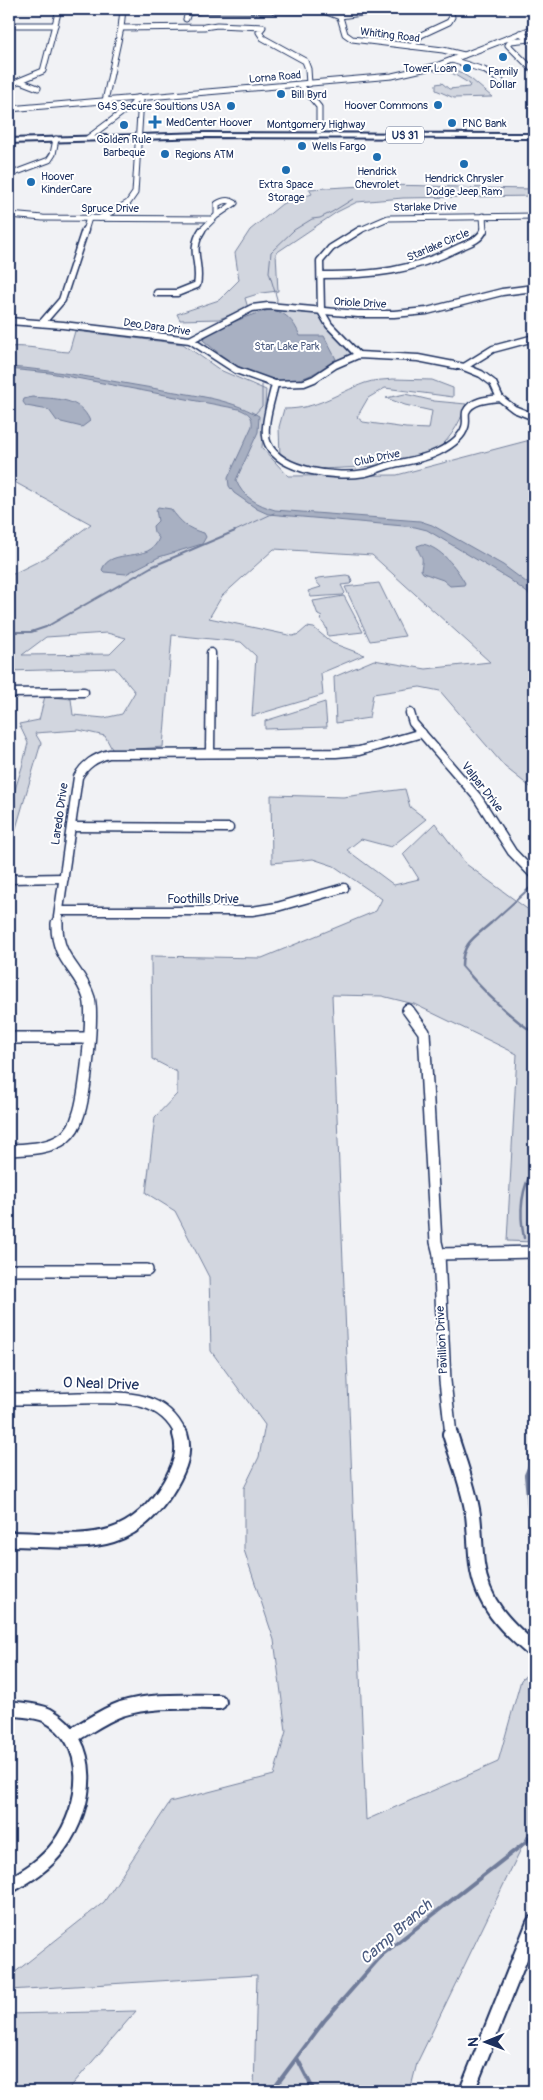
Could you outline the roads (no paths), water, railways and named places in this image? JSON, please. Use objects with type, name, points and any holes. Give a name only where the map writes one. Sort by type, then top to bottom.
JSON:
[{"type":"main road","name":"Montgomery Highway","points":[[9,139],[319,131],[534,134]]},
{"type":"main road","name":"Montgomery Highway","points":[[140,135],[534,134]]},
{"type":"main road","name":"Montgomery Highway","points":[[9,139],[56,139],[90,136]]},
{"type":"street","points":[[9,84],[43,71],[59,9]]},
{"type":"street","points":[[105,101],[121,28],[123,9]]},
{"type":"street","points":[[186,19],[188,13],[194,11],[228,9],[318,10],[340,16],[382,10],[501,9]]},
{"type":"street","points":[[412,46],[426,32],[449,22],[452,17],[450,10]]},
{"type":"street","name":"Whiting Road","points":[[340,16],[344,21],[345,34],[352,39],[443,50],[464,55]]},
{"type":"street","points":[[9,25],[55,25]]},
{"type":"street","points":[[121,28],[204,27],[217,25],[263,27],[259,32],[263,38],[305,61],[308,69],[309,84]]},
{"type":"street","name":"Lorna Road","points":[[9,109],[301,85],[402,74],[452,60],[534,28]]},
{"type":"street","points":[[520,34],[530,39],[511,41],[508,45],[533,70]]},
{"type":"street","points":[[452,60],[481,67],[491,72],[501,81]]},
{"type":"street","points":[[20,81],[38,88]]},
{"type":"street","points":[[301,85],[319,107],[319,131]]},
{"type":"street","points":[[99,218],[128,203],[135,193],[140,135],[141,107],[139,98]]},
{"type":"street","points":[[90,136],[130,107],[139,98]]},
{"type":"street","points":[[9,175],[49,160],[56,139]]},
{"type":"street","points":[[157,292],[177,293],[197,286],[199,280],[195,243],[211,219],[217,214]]},
{"type":"street","name":"Spruce Drive","points":[[9,215],[43,218],[211,219]]},
{"type":"street","name":"Starlake Circle","points":[[321,275],[362,275],[392,272],[421,265],[479,238],[486,227],[483,216]]},
{"type":"street","name":"Starlake Drive","points":[[320,311],[320,261],[322,255],[330,248],[375,223],[388,218],[402,217],[534,216]]},
{"type":"street","points":[[42,323],[62,300],[89,218]]},
{"type":"street","name":"Oriole Drive","points":[[190,340],[252,308],[286,306],[320,311],[374,314],[414,313],[506,290],[534,288]]},
{"type":"street","points":[[320,311],[329,325],[358,355]]},
{"type":"street","name":"Deo Dara Drive","points":[[9,321],[190,340],[236,370],[275,384],[290,385],[309,381],[335,365],[358,355],[418,358],[464,367],[487,378],[497,389],[500,398],[514,409],[534,417]]},
{"type":"street","points":[[464,367],[493,349],[534,338]]},
{"type":"street","name":"Club Drive","points":[[275,384],[267,430],[267,442],[271,450],[282,459],[302,468],[344,474],[364,473],[419,459],[441,451],[453,443],[465,428],[466,413],[471,405],[500,398]]},
{"type":"street","points":[[210,753],[211,652]]},
{"type":"street","points":[[9,693],[84,692]]},
{"type":"street","name":"Valpar Drive","points":[[410,713],[410,717],[422,733],[485,808],[509,851],[520,865],[534,875]]},
{"type":"street","name":"Laredo Drive","points":[[9,1150],[46,1146],[64,1138],[72,1130],[80,1114],[89,1038],[89,1001],[84,988],[66,962],[58,939],[64,878],[78,777],[81,769],[92,760],[109,754],[351,752],[422,733]]},
{"type":"street","points":[[71,827],[229,828]]},
{"type":"street","points":[[9,879],[64,878]]},
{"type":"street","name":"Foothills Drive","points":[[60,911],[252,911],[276,907],[344,888]]},
{"type":"street","name":"Pavillion Drive","points":[[408,1010],[424,1032],[436,1242],[439,1254],[445,1381],[450,1432],[469,1496],[480,1579],[491,1606],[508,1629],[534,1651]]},
{"type":"street","points":[[9,1038],[89,1038]]},
{"type":"street","points":[[439,1254],[534,1252]]},
{"type":"street","points":[[9,1270],[147,1270]]},
{"type":"street","name":"O Neal Drive","points":[[9,1399],[130,1398],[144,1401],[155,1405],[173,1419],[179,1429],[183,1448],[178,1468],[152,1512],[142,1522],[129,1529],[108,1537],[96,1538],[9,1539]]},
{"type":"street","points":[[73,1735],[102,1718],[128,1707],[161,1703],[219,1702]]},
{"type":"street","points":[[9,1708],[44,1713],[58,1721],[73,1735],[79,1750],[83,1769],[83,1790],[73,1825],[48,1858],[31,1874],[9,1886]]},
{"type":"street","points":[[467,2091],[534,1924]]},
{"type":"water","name":"Star Lake Park","points":[[270,310],[285,315],[295,326],[300,336],[324,336],[336,359],[306,377],[282,381],[257,376],[245,370],[203,340],[214,331],[234,322]]},
{"type":"water","points":[[9,367],[63,373],[193,395],[221,401],[247,410],[259,416],[258,432],[236,480],[242,491],[251,500],[275,510],[420,521],[432,525],[503,565],[534,588],[534,598],[509,579],[427,530],[415,527],[268,514],[257,509],[234,493],[229,486],[228,478],[252,426],[252,419],[249,415],[239,409],[50,373],[9,369]]},
{"type":"water","points":[[32,397],[58,399],[73,403],[86,413],[90,421],[82,427],[57,421],[49,410],[26,406],[23,402],[24,399]]},
{"type":"water","points":[[158,507],[171,509],[185,524],[204,533],[206,537],[202,544],[159,557],[126,574],[104,572],[102,570],[106,563],[113,559],[139,554],[154,546],[159,538],[154,532],[153,526],[158,521],[156,510]]},
{"type":"water","points":[[423,544],[442,554],[453,565],[465,583],[464,585],[450,586],[443,580],[423,573],[421,570],[422,558],[417,546]]},
{"type":"waterway","points":[[276,310],[277,299],[269,272],[271,252],[294,230],[312,219],[320,218],[332,212],[353,199]]},
{"type":"waterway","points":[[254,415],[262,406],[262,384],[260,383],[264,380]]},
{"type":"waterway","points":[[233,532],[274,513]]},
{"type":"waterway","points":[[9,632],[31,632],[46,627],[151,567],[235,531]]},
{"type":"waterway","name":"Camp Branch","points":[[490,924],[533,885]]},
{"type":"waterway","name":"Camp Branch","points":[[491,923],[467,946],[462,966],[496,1002],[534,1033]]},
{"type":"waterway","name":"Camp Branch","points":[[524,1238],[521,1220],[523,1193],[534,1168]]},
{"type":"waterway","name":"Camp Branch","points":[[529,1266],[534,1298]]},
{"type":"waterway","name":"Camp Branch","points":[[534,1456],[526,1475],[530,1520],[534,1528]]},
{"type":"waterway","name":"Camp Branch","points":[[272,2091],[324,2021],[383,1954],[527,1841],[534,1832]]},
{"type":"waterway","points":[[297,2058],[314,2091]]},
{"type":"place","name":"Family Dollar","points":[[503,57]]},
{"type":"place","name":"Tower Loan","points":[[467,68]]},
{"type":"place","name":"Bill Byrd","points":[[281,94]]},
{"type":"place","name":"Hoover Commons","points":[[438,105]]},
{"type":"place","name":"G4S Secure Soultions USA","points":[[231,106]]},
{"type":"place","name":"MedCenter Hoover","points":[[155,122]]},
{"type":"place","name":"PNC Bank","points":[[452,123]]},
{"type":"place","name":"Golden Rule Barbeque","points":[[124,125]]},
{"type":"place","name":"Wells Fargo","points":[[302,146]]},
{"type":"place","name":"Regions ATM","points":[[165,154]]},
{"type":"place","name":"Hendrick Chevrolet","points":[[377,157]]},
{"type":"place","name":"Hendrick Chrysler Dodge Jeep Ram","points":[[464,164]]},
{"type":"place","name":"Extra Space Storage","points":[[286,170]]},
{"type":"place","name":"Hoover KinderCare","points":[[31,182]]}]
